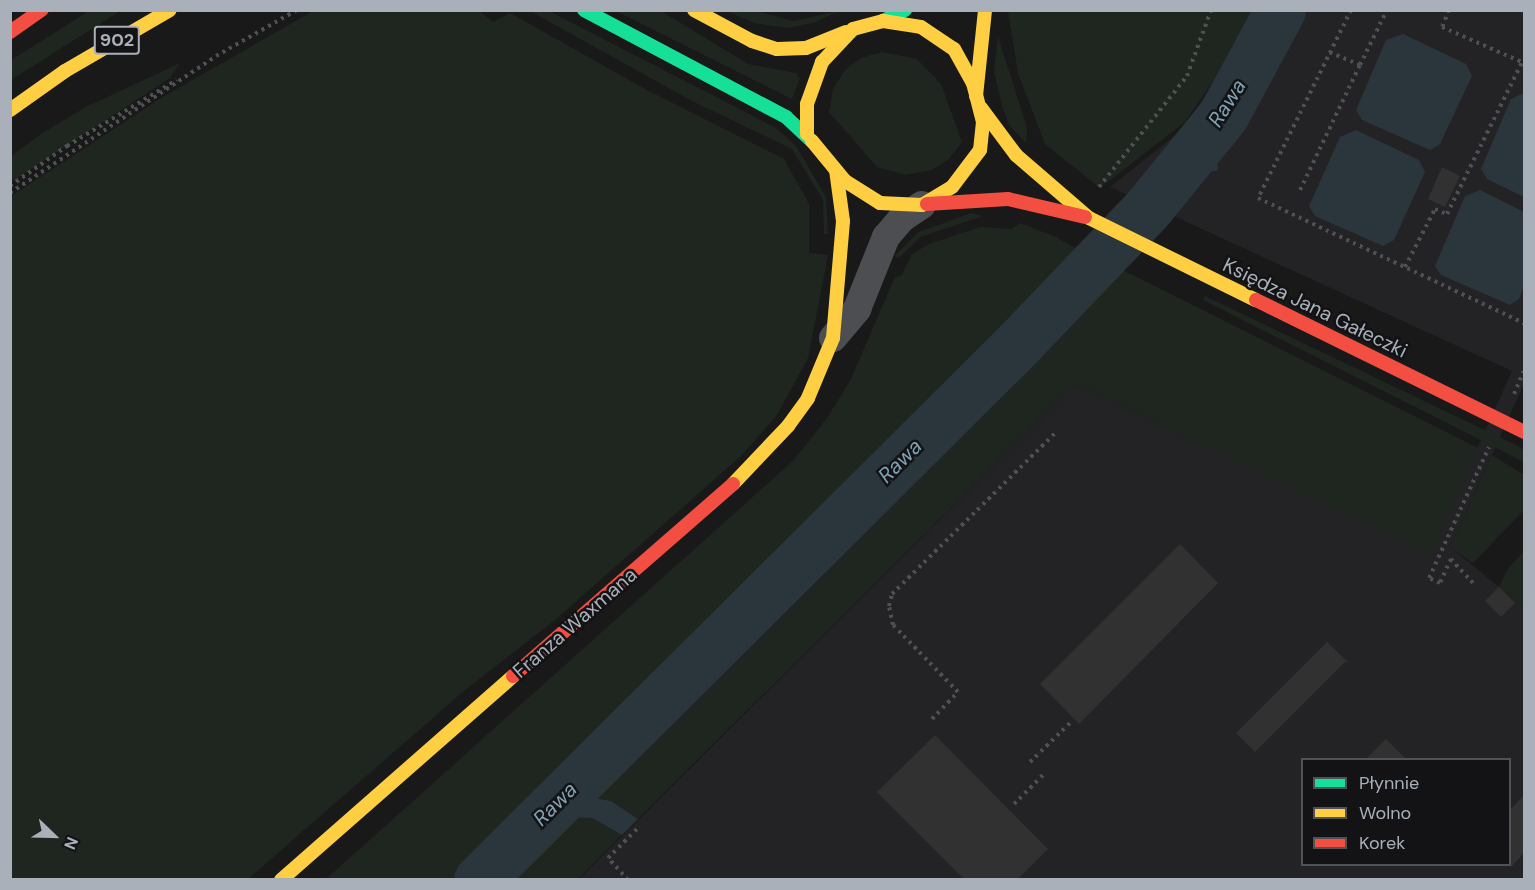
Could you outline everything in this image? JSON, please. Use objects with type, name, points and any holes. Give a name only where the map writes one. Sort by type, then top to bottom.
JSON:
[{"type":"main road","points":[[10,32],[42,10]]},
{"type":"main road","name":"902","points":[[10,110],[65,72],[170,10]]},
{"type":"main road","points":[[584,10],[775,110],[807,134],[836,170],[867,198],[894,206],[924,204],[952,187],[980,150],[979,102],[985,10]]},
{"type":"main road","points":[[694,10],[758,44],[777,49],[814,46],[853,29],[883,21],[905,10]]},
{"type":"main road","points":[[883,21],[921,27],[944,40],[962,60],[979,102]]},
{"type":"main road","points":[[807,134],[807,104],[816,75],[831,50],[853,29]]},
{"type":"main road","points":[[10,124],[65,72]]},
{"type":"main road","name":"Księdza Jana Gałeczki","points":[[979,102],[1011,150],[1089,218],[1156,253],[1524,432]]},
{"type":"main road","name":"Franza Waxmana","points":[[281,879],[746,472],[776,441],[808,398],[833,338],[843,221],[836,170]]},
{"type":"main road","name":"Księdza Jana Gałeczki","points":[[924,204],[1008,200],[1089,218]]},
{"type":"street","name":"Franza Waxmana","points":[[833,338],[857,309],[886,237],[901,219],[924,204]]},
{"type":"path","points":[[10,193],[183,78],[297,10]]},
{"type":"path","points":[[493,10],[505,10]]},
{"type":"path","points":[[1097,190],[1187,76],[1211,10]]},
{"type":"path","points":[[1351,10],[1258,198],[1524,324]]},
{"type":"path","points":[[1300,190],[1387,10]]},
{"type":"path","points":[[1405,267],[1435,209],[1447,214],[1523,62],[1442,27],[1449,10]]},
{"type":"path","points":[[1330,52],[1360,65]]},
{"type":"path","points":[[10,186],[67,146],[169,83],[183,78]]},
{"type":"path","points":[[1510,403],[1524,370]]},
{"type":"path","points":[[932,719],[958,692],[893,625],[889,606],[892,594],[1054,434]]},
{"type":"path","points":[[1473,583],[1451,559],[1440,583],[1429,578],[1490,446]]},
{"type":"path","points":[[1030,762],[1070,723]]},
{"type":"path","points":[[1014,804],[1043,775]]},
{"type":"path","points":[[628,879],[608,858],[639,827]]},
{"type":"shaded area","points":[[1008,10],[1253,11],[1233,52],[1185,122],[1100,188],[1045,144],[1018,73]]},
{"type":"shaded area","points":[[89,11],[120,11],[11,80],[11,60]]},
{"type":"shaded area","points":[[313,11],[479,11],[493,22],[510,13],[647,90],[784,159],[809,204],[809,253],[828,255],[808,358],[777,415],[741,456],[555,620],[465,690],[248,879],[11,879],[10,197],[161,98]]},
{"type":"shaded area","points":[[530,11],[549,11],[776,128],[796,146],[826,197],[828,234],[824,234],[823,200],[792,149],[692,101]]},
{"type":"shaded area","points":[[616,11],[661,11],[748,64],[796,73],[800,78],[792,99]]},
{"type":"shaded area","points":[[727,11],[755,11],[793,21],[839,11],[813,23],[788,28],[754,23]]},
{"type":"shaded area","points":[[1237,11],[1524,11],[1524,384],[1450,547],[1524,607],[1524,879],[578,880],[1076,384],[1430,554],[1512,371],[1110,187],[1188,125],[1216,75]]},
{"type":"shaded area","points":[[998,36],[1027,128],[1026,143],[1009,125],[1002,105],[994,72]]},
{"type":"shaded area","points":[[882,52],[917,59],[941,84],[962,142],[948,160],[932,170],[905,175],[877,167],[829,112],[833,89],[845,70],[861,58]]},
{"type":"shaded area","points":[[180,63],[170,78],[11,182],[11,156],[44,132],[86,107]]},
{"type":"shaded area","points":[[971,213],[983,216],[920,237],[899,258],[894,256],[919,232]]},
{"type":"shaded area","points":[[1020,223],[1056,237],[1085,254],[831,524],[607,740],[472,879],[325,880],[794,460],[827,418],[850,381],[895,277],[901,276],[912,254],[929,244],[980,227],[1011,229]]},
{"type":"shaded area","points":[[1113,265],[1478,448],[1430,555],[1076,384],[638,819],[611,801],[586,796],[596,774]]},
{"type":"shaded area","points":[[1205,296],[1516,445],[1524,450],[1524,462],[1203,300]]},
{"type":"shaded area","points":[[1492,455],[1524,475],[1524,510],[1473,563],[1450,547]]},
{"type":"shaded area","points":[[1524,551],[1524,607],[1499,587],[1507,570]]},
{"type":"shaded area","points":[[560,817],[592,818],[622,835],[578,879],[485,880],[529,832],[534,836]]},
{"type":"water","points":[[1403,34],[1466,64],[1472,76],[1440,144],[1430,150],[1362,120],[1356,110],[1386,40]]},
{"type":"water","points":[[1524,93],[1524,197],[1487,179],[1481,169],[1511,99]]},
{"type":"water","points":[[1356,130],[1419,160],[1425,172],[1394,240],[1383,246],[1315,216],[1309,206],[1340,137]]},
{"type":"water","points":[[1480,190],[1524,212],[1524,286],[1519,299],[1510,305],[1441,275],[1435,266],[1465,196]]},
{"type":"water","points":[[557,791],[611,801],[638,819],[622,835],[592,818],[560,817],[534,836],[529,832],[485,879],[472,879]]},
{"type":"building","points":[[1442,167],[1460,176],[1445,207],[1428,199]]},
{"type":"building","points":[[1180,544],[1218,583],[1079,724],[1040,684]]},
{"type":"building","points":[[1499,587],[1515,603],[1501,617],[1485,601]]},
{"type":"building","points":[[1327,642],[1349,663],[1345,662],[1255,752],[1236,733]]},
{"type":"building","points":[[935,735],[1048,849],[1017,880],[965,880],[877,792]]},
{"type":"building","points":[[1386,739],[1405,758],[1367,758]]},
{"type":"building","points":[[1524,795],[1524,853],[1511,867],[1511,866],[1511,809]]},
{"type":"waterway","name":"Rawa","points":[[479,880],[1018,344],[1148,208],[1224,114],[1280,10]]},
{"type":"waterway","points":[[1180,172],[1198,166],[1214,167]]},
{"type":"traffic: fast","points":[[584,10],[786,117],[812,141]]},
{"type":"traffic: fast","points":[[883,21],[905,10]]},
{"type":"traffic: slow","points":[[10,110],[65,71],[170,10]]},
{"type":"traffic: slow","points":[[694,10],[752,41],[777,49],[806,48],[846,32]]},
{"type":"traffic: slow","points":[[976,96],[985,10]]},
{"type":"traffic: slow","points":[[807,134],[807,104],[822,62],[853,29],[883,21],[921,27],[954,49],[973,83],[983,122],[980,150],[952,187],[922,205],[880,203],[845,181],[812,141]]},
{"type":"traffic: slow","points":[[981,108],[1016,155],[1089,218],[1256,300]]},
{"type":"traffic: slow","points":[[733,484],[788,426],[808,398],[833,338],[843,221],[836,170]]},
{"type":"traffic: slow","points":[[281,880],[513,676]]},
{"type":"traffic: jam","points":[[10,32],[42,10]]},
{"type":"traffic: jam","points":[[927,204],[1008,199],[1085,217]]},
{"type":"traffic: jam","points":[[1256,300],[1524,432]]},
{"type":"traffic: jam","points":[[513,676],[733,484]]}]
